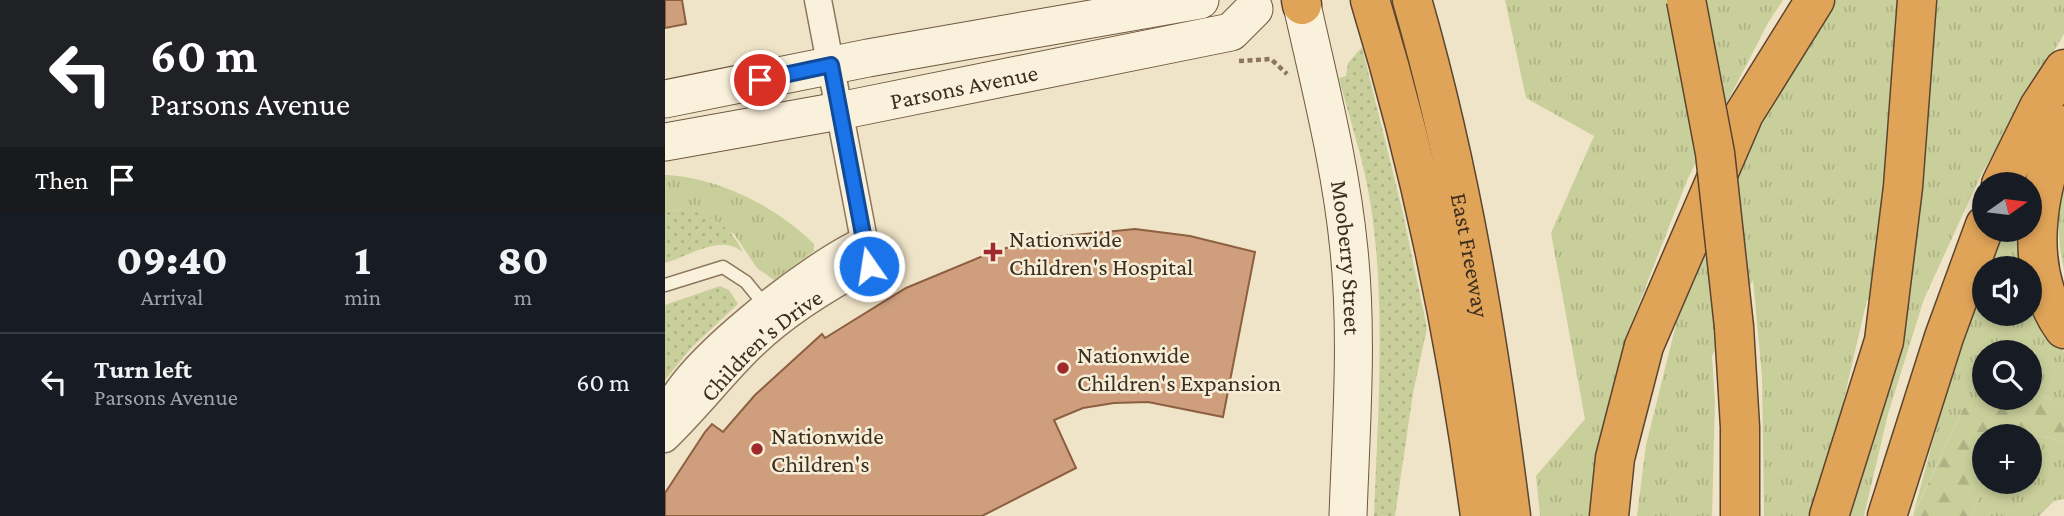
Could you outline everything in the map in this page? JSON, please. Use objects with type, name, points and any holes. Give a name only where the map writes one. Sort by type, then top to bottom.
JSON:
[{"type":"highway","points":[[1370,0],[1393,80],[1490,512]]},
{"type":"highway","name":"East Freeway","points":[[1412,0],[1467,224],[1496,401],[1490,512]]},
{"type":"highway","points":[[1686,0],[1715,153],[1734,327],[1740,427],[1740,516]]},
{"type":"highway","points":[[1609,516],[1615,458],[1644,346],[1744,114],[1815,0]]},
{"type":"highway","points":[[1829,516],[1884,341],[1903,187],[1917,0]]},
{"type":"highway","points":[[2007,172],[2039,107],[2064,69]]},
{"type":"highway","points":[[2064,125],[2052,153],[2036,225],[2038,257],[2056,317],[2064,329]]},
{"type":"highway","points":[[1887,516],[1944,337],[1979,242]]},
{"type":"street","points":[[818,0],[839,111]]},
{"type":"street","name":"Parsons Avenue","points":[[665,99],[831,65],[1201,0]]},
{"type":"street","name":"Parsons Avenue","points":[[665,142],[839,111],[1231,32],[1246,5],[1311,2]]},
{"type":"street","name":"Mooberry Street","points":[[1311,2],[1349,250],[1353,315],[1348,516]]},
{"type":"street","name":"Children's Drive","points":[[665,415],[667,407],[694,373],[772,314],[839,251],[866,253],[839,111]]},
{"type":"street","name":"Children's Drive","points":[[665,439],[743,354],[772,314]]},
{"type":"lane","points":[[665,285],[723,267],[746,282],[772,314]]},
{"type":"path","points":[[1256,48],[1258,58]]},
{"type":"green space","points":[[1505,0],[1783,0],[1768,23],[1688,178],[1628,332],[1598,459],[1590,516],[1540,516],[1536,476],[1585,419],[1551,233],[1594,136],[1526,98]]},
{"type":"green space","points":[[1836,0],[2064,0],[2064,34],[1983,172],[1972,172],[1972,195],[1924,299],[1888,414],[1864,516],[1845,516],[1907,307],[1867,300],[1833,446],[1810,516],[1764,516],[1762,377],[1753,280],[1712,356],[1715,402],[1712,516],[1637,516],[1646,445],[1687,280],[1748,148]]},
{"type":"green space","points":[[1362,47],[1402,209],[1427,328],[1413,393],[1395,516],[1374,516],[1380,345],[1377,257],[1365,175],[1339,78],[1346,76],[1348,63]]},
{"type":"green space","points":[[665,175],[705,181],[765,206],[799,230],[814,244],[814,251],[774,280],[757,268],[734,234],[683,209],[665,212]]},
{"type":"green space","points":[[2064,175],[2064,270],[2058,223]]},
{"type":"green space","points":[[683,209],[719,222],[732,234],[743,252],[734,247],[715,245],[665,263],[665,212]]},
{"type":"green space","points":[[1998,242],[2027,242],[2028,256],[1993,256]]},
{"type":"green space","points":[[720,286],[729,290],[738,304],[691,348],[665,380],[665,305]]},
{"type":"green space","points":[[1972,308],[1972,326],[2042,326],[2042,315],[2064,352],[2064,405],[2042,396],[2042,340],[1972,340],[1972,403],[1963,409],[1913,515],[1959,342]]},
{"type":"green space","points":[[2042,396],[2064,405],[2064,442],[2042,436],[2042,424],[1972,424],[1972,494],[1980,494],[1971,516],[1913,516],[1963,409],[1972,403],[1972,410],[2042,410]]},
{"type":"green space","points":[[2042,436],[2064,442],[2064,499],[2054,501],[2039,516],[1971,516],[1980,494],[2042,494]]},
{"type":"building","points":[[665,0],[682,0],[686,24],[665,28]]},
{"type":"building","points":[[1135,229],[1190,236],[1255,252],[1223,417],[1148,402],[1114,403],[1083,408],[1054,420],[1076,468],[982,516],[665,516],[665,493],[705,432],[712,424],[723,432],[755,395],[822,334],[825,338],[906,288],[995,251],[1044,238]]},
{"type":"place","name":"Nationwide Children's Hospital","points":[[993,252]]},
{"type":"place","name":"Nationwide Children's Expansion","points":[[1063,368]]},
{"type":"place","name":"Nationwide Children's","points":[[757,449]]},
{"type":"route","points":[[760,80],[831,65],[869,266]]}]
